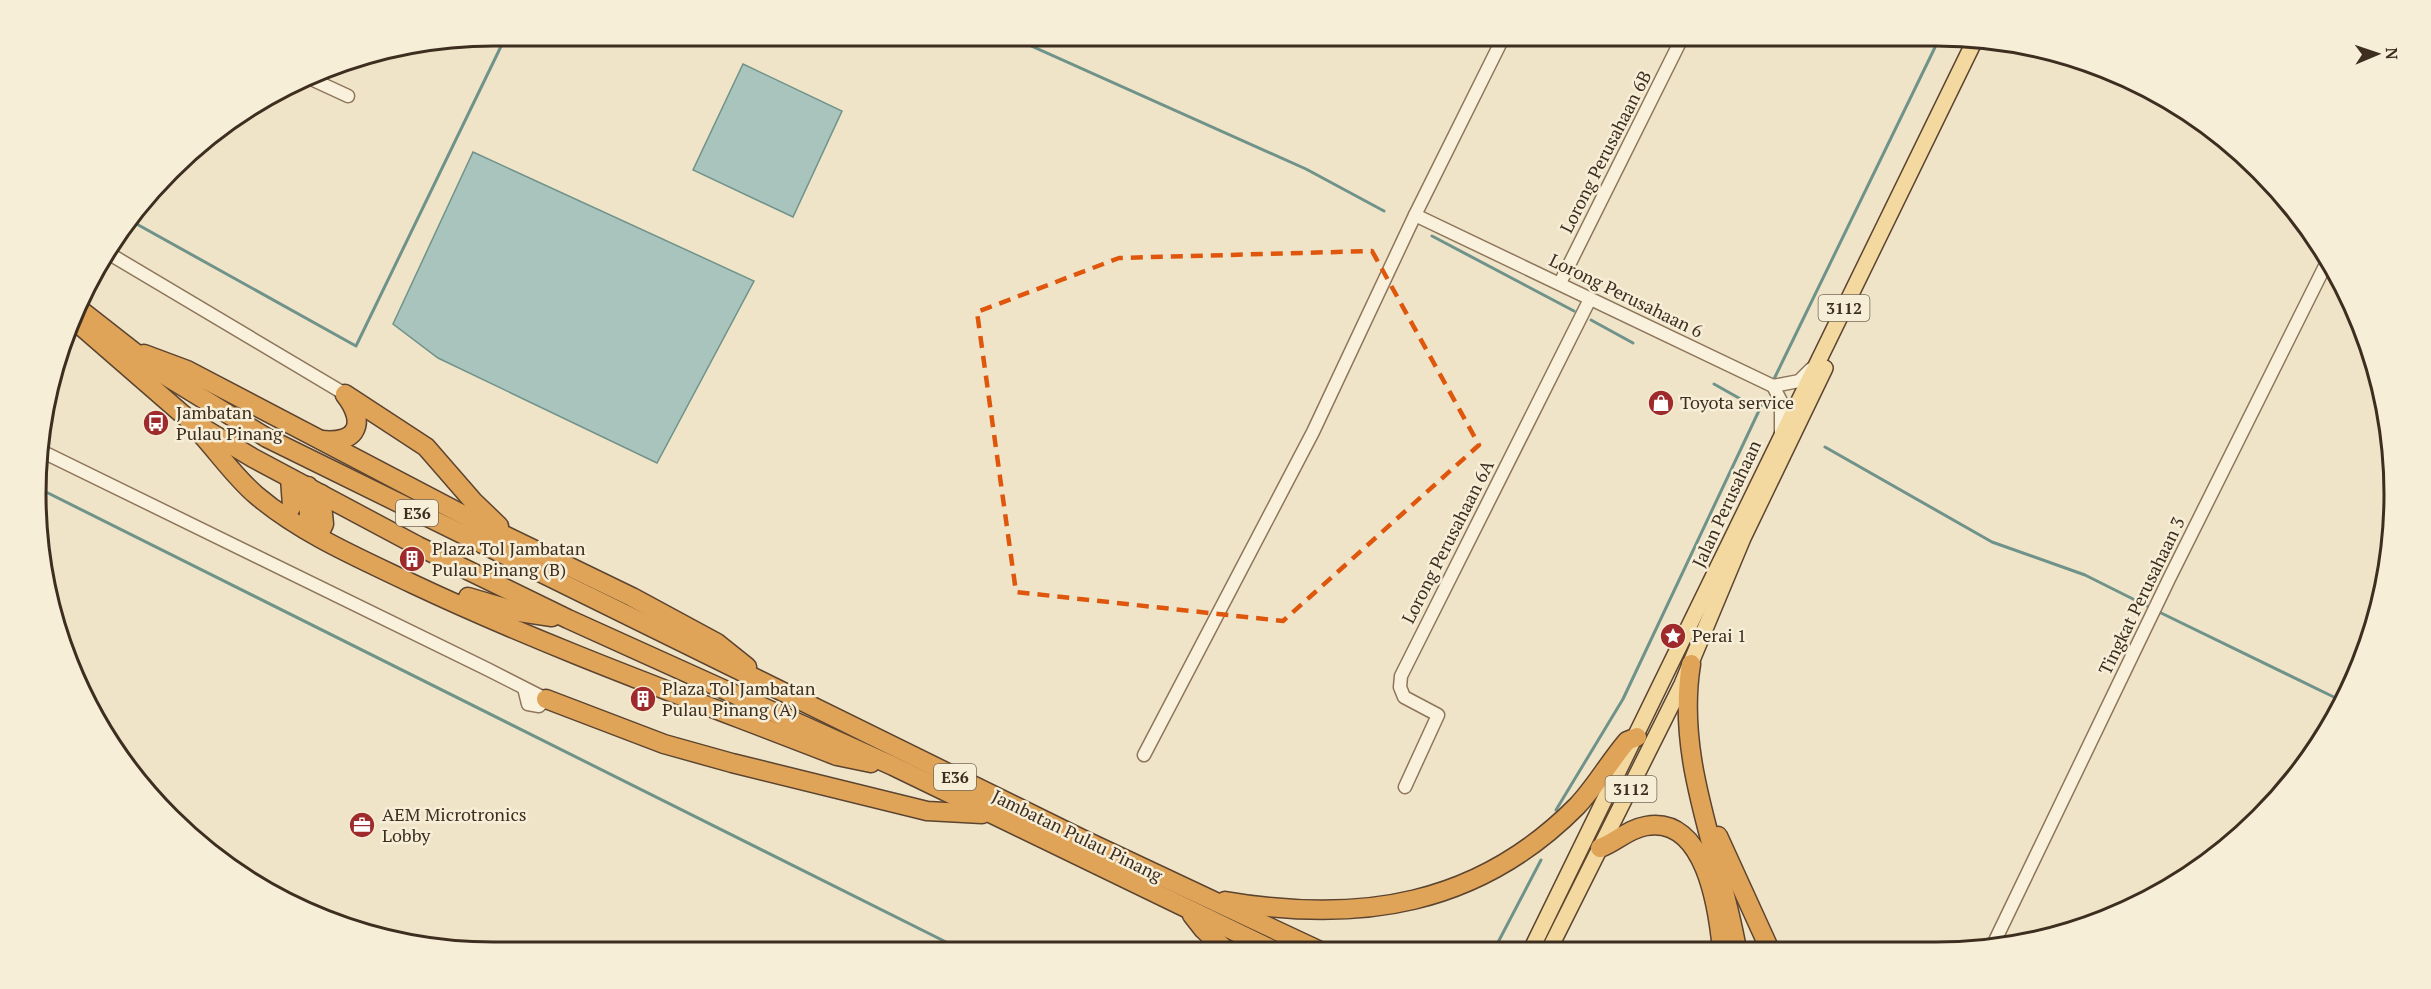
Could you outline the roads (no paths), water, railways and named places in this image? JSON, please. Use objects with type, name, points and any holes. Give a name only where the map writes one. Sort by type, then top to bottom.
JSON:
[{"type":"highway","name":"Jambatan Pulau Pinang","points":[[85,314],[186,391],[267,438],[1202,898],[1300,942]]},
{"type":"highway","name":"Jambatan Pulau Pinang","points":[[80,325],[188,419],[254,494],[297,525],[364,561],[475,612],[837,756],[893,766]]},
{"type":"highway","points":[[127,347],[187,370],[687,626],[717,643],[774,689]]},
{"type":"highway","points":[[320,440],[341,441],[349,437],[355,429],[357,411],[345,394]]},
{"type":"highway","points":[[345,394],[426,447],[508,536]]},
{"type":"highway","name":"Jambatan Pulau Pinang","points":[[188,419],[290,478],[461,568],[893,766],[1247,942]]},
{"type":"highway","points":[[213,435],[255,485],[288,512],[313,527],[477,601],[519,612],[568,619]]},
{"type":"highway","points":[[288,512],[292,506],[290,478]]},
{"type":"highway","points":[[313,527],[324,525],[315,490]]},
{"type":"highway","points":[[1691,664],[1687,730],[1701,805],[1735,942]]},
{"type":"highway","points":[[546,699],[664,744],[732,764],[927,811],[990,814]]},
{"type":"highway","points":[[1202,898],[1263,908],[1319,912],[1386,906],[1451,890],[1495,870],[1546,835],[1587,795],[1624,744],[1637,737]]},
{"type":"highway","points":[[1701,805],[1766,942]]},
{"type":"highway","points":[[1597,853],[1632,830],[1653,825],[1672,828],[1687,838],[1698,853],[1708,878],[1720,942]]},
{"type":"highway","points":[[1189,911],[1217,942]]},
{"type":"main road","name":"Jalan Perusahaan","points":[[1535,942],[1637,737],[1971,48]]},
{"type":"main road","name":"Jalan Perusahaan","points":[[1553,942],[1691,664],[1743,538],[1982,49]]},
{"type":"street","points":[[1144,754],[1313,432],[1415,215],[1499,47]]},
{"type":"street","name":"Lorong Perusahaan 6B","points":[[1560,283],[1678,47]]},
{"type":"street","points":[[319,83],[348,96]]},
{"type":"street","name":"Lorong Perusahaan 6","points":[[1415,215],[1773,387]]},
{"type":"street","points":[[115,257],[345,394]]},
{"type":"street","name":"Tingkat Perusahaan 3","points":[[1996,939],[2165,587],[2323,270]]},
{"type":"street","name":"Lorong Perusahaan 6A","points":[[1405,787],[1438,715],[1404,697],[1400,687],[1401,676],[1590,299]]},
{"type":"street","points":[[1781,436],[1782,407],[1773,387],[1799,381],[1817,362]]},
{"type":"street","points":[[48,455],[546,699]]},
{"type":"water","points":[[743,64],[842,111],[793,217],[693,170]]},
{"type":"water","points":[[473,152],[754,281],[657,463],[438,358],[393,324]]},
{"type":"waterway","points":[[137,224],[356,346],[501,47]]},
{"type":"waterway","points":[[1034,47],[1306,169],[1384,211]]},
{"type":"waterway","points":[[1774,379],[1935,47]]},
{"type":"waterway","points":[[1432,236],[1574,311]]},
{"type":"waterway","points":[[1591,320],[1633,343]]},
{"type":"waterway","points":[[1714,384],[1760,410]]},
{"type":"waterway","points":[[1556,810],[1623,699],[1764,400]]},
{"type":"waterway","points":[[1825,447],[1992,542],[2085,575],[2151,608]]},
{"type":"waterway","points":[[46,492],[946,942]]},
{"type":"waterway","points":[[2157,611],[2335,698]]},
{"type":"waterway","points":[[1498,942],[1541,860]]},
{"type":"place","name":"Toyota service","points":[[1661,403]]},
{"type":"place","name":"Jambatan Pulau Pinang","points":[[156,423]]},
{"type":"place","name":"Plaza Tol Jambatan Pulau Pinang (B)","points":[[412,559]]},
{"type":"place","name":"Perai 1","points":[[1673,636]]},
{"type":"place","name":"Plaza Tol Jambatan Pulau Pinang (A)","points":[[643,699]]},
{"type":"place","name":"AEM Microtronics Lobby","points":[[362,825]]}]
